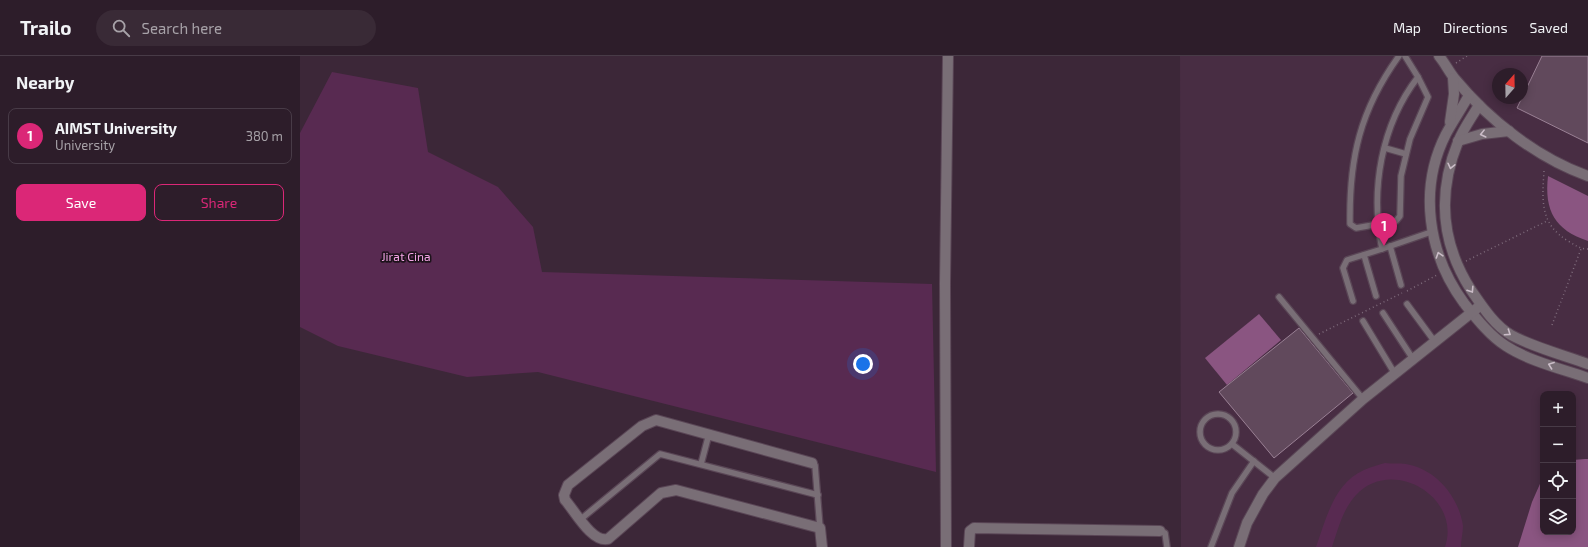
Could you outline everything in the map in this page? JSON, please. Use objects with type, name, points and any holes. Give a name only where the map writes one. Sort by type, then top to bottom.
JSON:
[{"type":"street","points":[[946,547],[944,307],[948,56]]},
{"type":"street","points":[[1440,56],[1454,78],[1469,95],[1509,131],[1544,155],[1588,176]]},
{"type":"street","points":[[1454,78],[1452,115],[1431,180],[1429,214],[1432,232],[1445,272],[1472,313],[1496,339],[1506,347],[1588,378]]},
{"type":"street","points":[[1445,135],[1469,95]]},
{"type":"street","points":[[1479,105],[1458,141],[1448,179],[1443,209],[1446,230],[1457,266],[1481,305],[1501,327],[1512,336],[1588,364]]},
{"type":"street","points":[[1458,141],[1482,134],[1509,131]]},
{"type":"street","points":[[1239,547],[1248,523],[1263,494],[1275,478],[1362,400],[1481,305]]},
{"type":"street","points":[[812,463],[656,420],[642,426],[568,485],[564,495],[565,500],[594,536],[603,540],[608,538],[662,493],[676,490],[820,528],[822,547]]},
{"type":"street","points":[[969,547],[970,530],[974,528],[1160,530]]},
{"type":"lane","points":[[1399,56],[1384,77],[1370,105],[1358,139],[1352,174],[1350,224],[1356,228],[1376,223],[1396,221],[1400,216],[1401,176],[1406,154],[1410,139],[1428,97],[1405,56]]},
{"type":"lane","points":[[1382,249],[1376,223],[1376,188],[1384,148],[1402,102],[1418,77]]},
{"type":"lane","points":[[1384,148],[1406,154]]},
{"type":"lane","points":[[1353,301],[1343,268],[1347,260],[1432,232]]},
{"type":"lane","points":[[1390,246],[1401,285]]},
{"type":"lane","points":[[1364,255],[1376,296]]},
{"type":"lane","points":[[1279,297],[1362,400]]},
{"type":"lane","points":[[1407,304],[1435,342]]},
{"type":"lane","points":[[1383,313],[1413,359]]},
{"type":"lane","points":[[1363,321],[1395,374]]},
{"type":"lane","points":[[1221,414],[1232,420],[1236,432],[1232,444],[1228,447],[1217,450],[1206,446],[1202,441],[1200,430],[1204,420],[1209,416],[1221,414]]},
{"type":"lane","points":[[700,464],[709,434]]},
{"type":"lane","points":[[1232,444],[1275,478]]},
{"type":"lane","points":[[581,519],[660,454],[818,495]]},
{"type":"lane","points":[[1211,547],[1232,493],[1254,461]]},
{"type":"lane","points":[[812,463],[815,465],[820,528]]},
{"type":"lane","points":[[1160,530],[1165,533],[1167,547]]},
{"type":"path","points":[[1448,69],[1467,56]]},
{"type":"path","points":[[1544,171],[1542,193],[1543,209],[1547,221],[1559,236],[1582,249],[1588,249]]},
{"type":"path","points":[[1457,266],[1547,221]]},
{"type":"path","points":[[1552,325],[1582,249]]},
{"type":"path","points":[[1312,338],[1445,272]]},
{"type":"shaded area","points":[[1180,56],[1588,56],[1588,547],[1181,547]]},
{"type":"shaded area","points":[[1548,176],[1588,196],[1588,241],[1567,231],[1554,218],[1548,199]]},
{"type":"shaded area","points":[[1259,314],[1281,340],[1227,385],[1205,358]]},
{"type":"shaded area","points":[[1588,459],[1588,547],[1518,547],[1532,502],[1540,484],[1540,535],[1576,535],[1576,460]]},
{"type":"green space","name":"Jirat Cina","points":[[332,72],[418,88],[428,152],[498,187],[533,227],[542,272],[932,284],[936,472],[538,372],[467,377],[338,346],[300,327],[300,133]]},
{"type":"green space","points":[[1385,463],[1406,464],[1417,467],[1436,478],[1444,486],[1457,505],[1461,515],[1463,526],[1461,547],[1445,547],[1448,529],[1443,512],[1434,498],[1420,488],[1404,481],[1387,480],[1371,484],[1356,495],[1351,501],[1344,513],[1332,547],[1316,547],[1332,503],[1345,484],[1364,470]]},
{"type":"building","points":[[1542,56],[1588,56],[1588,143],[1517,108],[1519,104],[1528,104],[1528,85]]},
{"type":"building","points":[[1299,328],[1353,393],[1274,458],[1219,392]]},
{"type":"place","name":"AIMST University","points":[[1384,246]]}]
